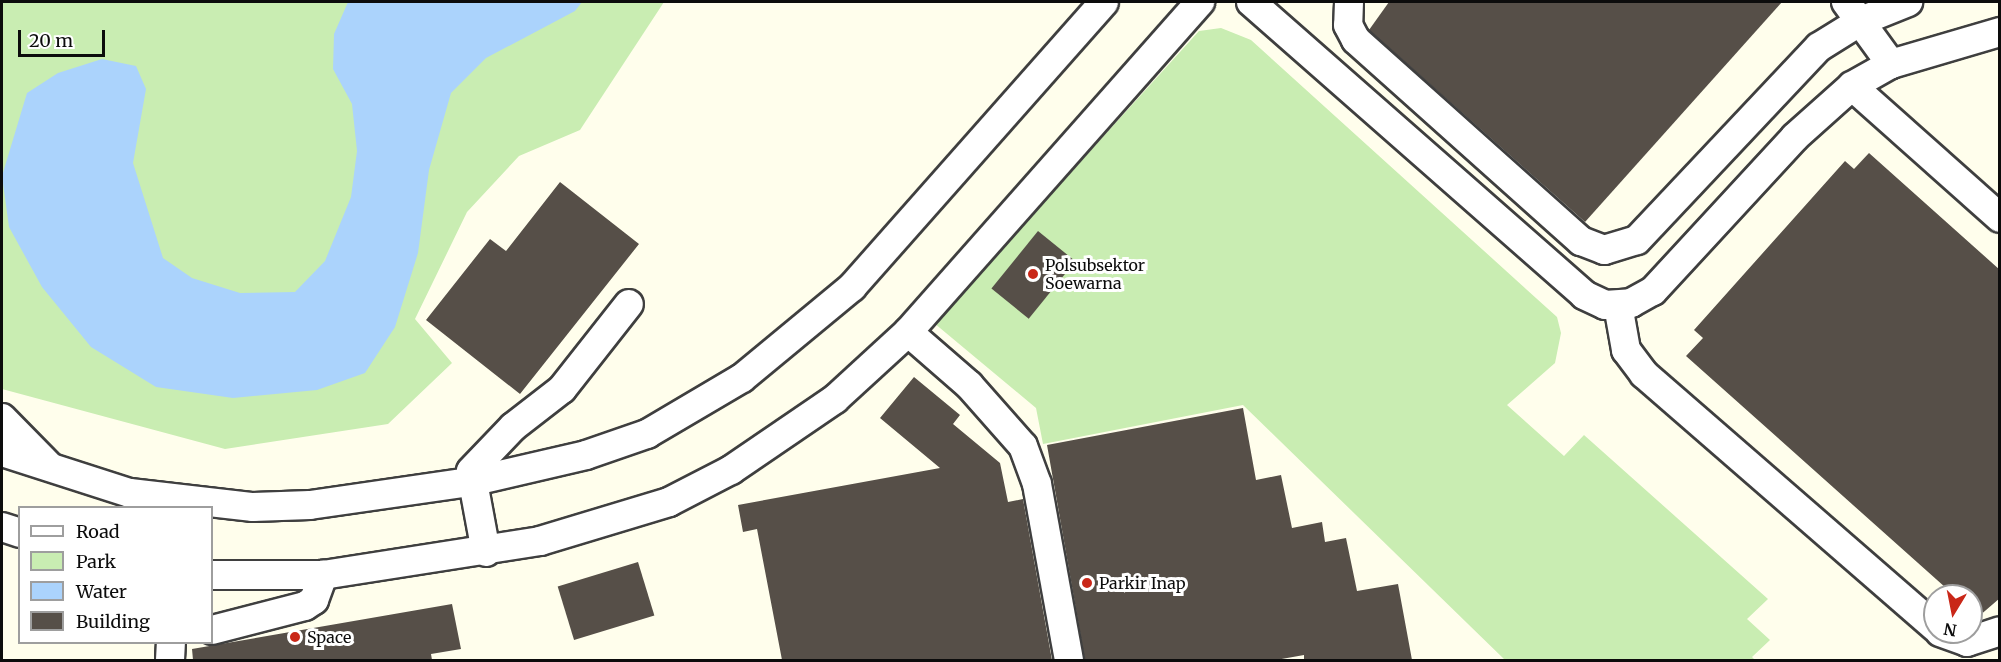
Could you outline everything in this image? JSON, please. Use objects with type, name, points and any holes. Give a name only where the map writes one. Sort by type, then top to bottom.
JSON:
[{"type":"street","points":[[2,452],[130,493],[253,507],[310,505],[470,482],[586,455],[647,434],[742,378],[795,339],[852,287],[1104,2]]},
{"type":"street","points":[[213,576],[323,575],[486,552],[603,524],[669,502],[721,475],[835,399],[908,332],[1200,2]]},
{"type":"street","points":[[1251,2],[1584,295],[1618,304],[1653,291],[1795,137],[1852,86],[1891,63],[2000,32]]},
{"type":"street","points":[[1349,2],[1348,25],[1356,40],[1581,241],[1604,250],[1637,240],[1853,11],[1908,2]]},
{"type":"street","points":[[1853,11],[1891,63]]},
{"type":"street","points":[[1852,86],[2000,218]]},
{"type":"street","points":[[486,552],[470,482],[478,462],[562,389],[629,304]]},
{"type":"street","points":[[1618,304],[1626,350],[1644,374],[1923,617]]},
{"type":"street","points":[[908,332],[969,385],[1023,446],[1037,484],[1069,660]]},
{"type":"street","points":[[2,418],[53,470]]},
{"type":"street","points":[[2,526],[18,532]]},
{"type":"street","points":[[213,630],[305,606],[314,600],[323,575]]},
{"type":"street","points":[[1983,637],[2000,631]]},
{"type":"street","points":[[170,660],[171,644]]},
{"type":"green space","points":[[2,2],[664,2],[580,130],[519,156],[467,212],[415,319],[452,363],[388,424],[225,449],[2,389]]},
{"type":"green space","points":[[1221,28],[1251,40],[1557,317],[1561,333],[1555,363],[1507,405],[1564,456],[1584,435],[1768,599],[1747,619],[1770,640],[1752,657],[1755,660],[1505,660],[1243,405],[1043,444],[1036,408],[934,323],[1199,31]]},
{"type":"water","points":[[348,2],[582,2],[575,11],[486,58],[451,93],[429,170],[418,253],[395,327],[365,373],[317,390],[233,398],[156,387],[91,347],[42,287],[9,227],[2,176],[27,93],[58,73],[102,59],[136,66],[146,89],[133,163],[163,258],[192,278],[240,293],[295,292],[325,261],[351,197],[357,151],[352,104],[333,69],[334,34]]},
{"type":"building","points":[[1389,2],[1782,2],[1585,222],[1369,30]]},
{"type":"building","points":[[1869,153],[2000,270],[2000,598],[1983,613],[1983,584],[1942,584],[1686,356],[1703,338],[1694,330],[1845,161],[1854,169]]},
{"type":"building","points":[[560,182],[639,244],[520,394],[426,320],[490,239],[506,251]]},
{"type":"building","name":"Polsubsektor Soewarna","points":[[1038,231],[1075,261],[1029,319],[991,289]]},
{"type":"building","points":[[914,377],[960,415],[953,424],[1000,463],[1008,502],[1023,499],[1052,660],[782,660],[757,529],[743,532],[738,505],[940,468],[880,418]]},
{"type":"building","points":[[1243,408],[1256,480],[1281,475],[1292,528],[1322,522],[1325,542],[1346,538],[1357,591],[1398,584],[1412,660],[1304,660],[1304,655],[1276,660],[1085,660],[1047,445]]},
{"type":"building","points":[[638,562],[654,616],[574,640],[558,587]]},
{"type":"building","points":[[452,604],[461,649],[431,654],[432,660],[193,660],[192,649]]},
{"type":"place","name":"Polsubsektor Soewarna","points":[[1033,274]]},
{"type":"place","name":"Parkir Inap","points":[[1087,583]]},
{"type":"place","name":"Space","points":[[295,637]]}]
